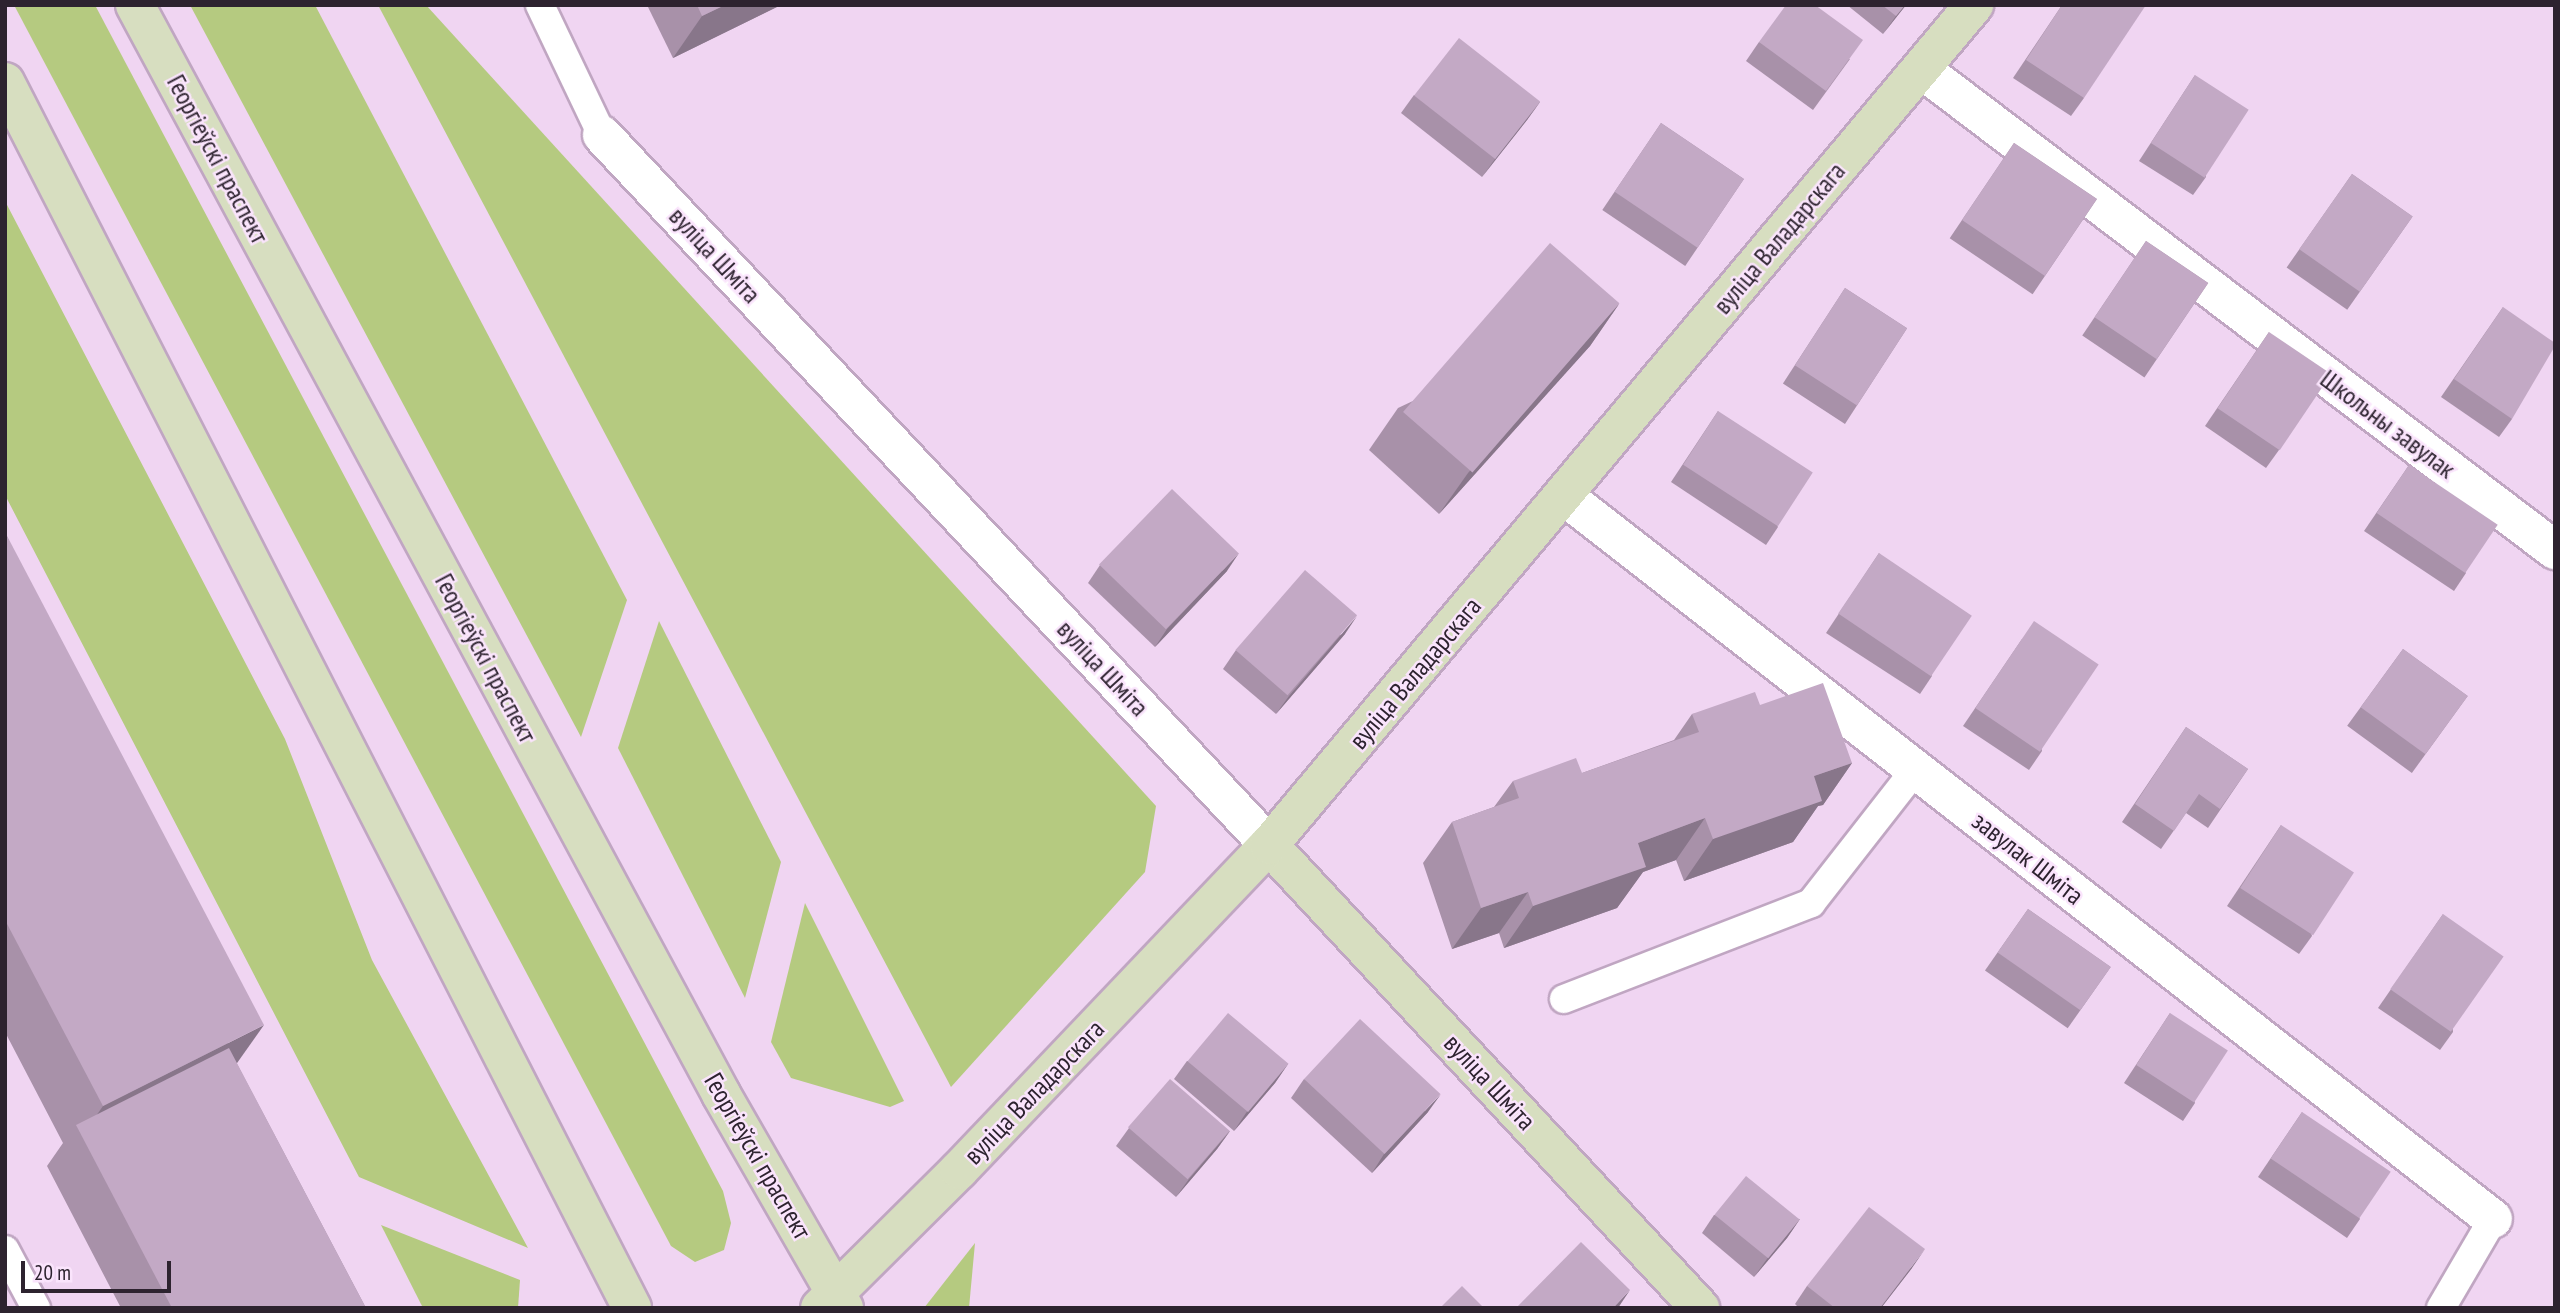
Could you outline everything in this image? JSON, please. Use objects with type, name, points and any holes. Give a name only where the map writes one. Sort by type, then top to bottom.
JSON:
[{"type":"main road","name":"Георгіеўскі праспект","points":[[135,5],[833,1302]]},
{"type":"main road","name":"вуліца Валадарскага","points":[[833,1302],[1269,845],[1974,5]]},
{"type":"main road","points":[[5,82],[632,1308]]},
{"type":"main road","name":"вуліца Шміта","points":[[1269,845],[1695,1306]]},
{"type":"street","name":"Школьны завулак","points":[[1921,69],[2555,550]]},
{"type":"street","name":"вуліца Шміта","points":[[602,135],[1269,845]]},
{"type":"street","name":"завулак Шміта","points":[[1564,496],[2493,1219]]},
{"type":"lane","name":"вуліца Шміта","points":[[540,5],[602,135]]},
{"type":"lane","points":[[1564,999],[1811,903],[1915,770]]},
{"type":"lane","points":[[2441,1308],[2493,1219]]},
{"type":"lane","points":[[5,1250],[36,1308]]},
{"type":"green space","points":[[14,5],[95,5],[723,1191],[731,1223],[724,1250],[695,1262],[671,1246]]},
{"type":"green space","points":[[190,5],[315,5],[627,600],[581,737]]},
{"type":"green space","points":[[378,5],[426,5],[1156,806],[1145,872],[951,1087]]},
{"type":"green space","points":[[5,201],[285,739],[372,960],[528,1248],[359,1177],[5,495]]},
{"type":"green space","points":[[659,621],[781,862],[745,998],[618,748]]},
{"type":"green space","points":[[805,903],[904,1101],[890,1107],[791,1078],[771,1042]]},
{"type":"green space","points":[[381,1225],[520,1280],[518,1308],[423,1308]]},
{"type":"green space","points":[[975,1243],[969,1308],[924,1308]]},
{"type":"building","points":[[697,5],[725,5],[702,16]]},
{"type":"building","points":[[1786,5],[1815,5],[1863,40],[1826,91],[1759,42]]},
{"type":"building","points":[[1882,5],[1905,5],[1896,16]]},
{"type":"building","points":[[2062,5],[2146,5],[2084,98],[2026,60]]},
{"type":"building","points":[[1459,38],[1540,101],[1495,159],[1414,96]]},
{"type":"building","points":[[2195,75],[2249,110],[2205,178],[2151,143]]},
{"type":"building","points":[[1661,123],[1744,179],[1697,248],[1615,192]]},
{"type":"building","points":[[2014,143],[2097,199],[2045,276],[1962,220]]},
{"type":"building","points":[[2352,174],[2413,216],[2360,292],[2299,249]]},
{"type":"building","points":[[2146,241],[2208,283],[2157,359],[2095,317]]},
{"type":"building","points":[[1550,243],[1619,303],[1472,472],[1403,412]]},
{"type":"building","points":[[1845,288],[1907,328],[1857,405],[1795,365]]},
{"type":"building","points":[[2503,307],[2555,343],[2512,419],[2454,379]]},
{"type":"building","points":[[2269,332],[2331,374],[2280,450],[2218,408]]},
{"type":"building","points":[[1718,411],[1813,473],[1778,526],[1683,465]]},
{"type":"building","points":[[2409,465],[2498,525],[2465,573],[2377,513]]},
{"type":"building","points":[[1172,489],[1239,554],[1166,629],[1099,565]]},
{"type":"building","points":[[5,532],[264,1025],[103,1106],[5,920]]},
{"type":"building","points":[[1879,553],[1972,616],[1931,676],[1838,614]]},
{"type":"building","points":[[1305,570],[1357,615],[1288,695],[1235,650]]},
{"type":"building","points":[[2034,621],[2099,665],[2040,752],[1975,708]]},
{"type":"building","points":[[2403,649],[2468,696],[2425,754],[2361,707]]},
{"type":"building","points":[[1823,683],[1852,763],[1814,776],[1822,801],[1713,839],[1705,818],[1638,843],[1646,867],[1533,906],[1528,892],[1481,908],[1452,822],[1519,798],[1513,781],[1576,758],[1582,773],[1699,732],[1692,714],[1755,692],[1760,705]]},
{"type":"building","points":[[2186,727],[2248,769],[2220,809],[2199,794],[2174,831],[2135,804]]},
{"type":"building","points":[[2281,825],[2354,872],[2313,935],[2240,888]]},
{"type":"building","points":[[2028,909],[2111,967],[2080,1010],[1998,952]]},
{"type":"building","points":[[2443,914],[2504,956],[2451,1032],[2390,989]]},
{"type":"building","points":[[1228,1013],[1289,1064],[1248,1112],[1188,1061]]},
{"type":"building","points":[[2170,1013],[2228,1051],[2194,1103],[2136,1065]]},
{"type":"building","points":[[1360,1019],[1440,1094],[1385,1154],[1304,1079]]},
{"type":"building","points":[[229,1048],[366,1308],[172,1308],[76,1125]]},
{"type":"building","points":[[1170,1079],[1230,1131],[1188,1179],[1128,1127]]},
{"type":"building","points":[[2302,1112],[2391,1172],[2359,1218],[2271,1158]]},
{"type":"building","points":[[1746,1176],[1800,1219],[1768,1258],[1715,1215]]},
{"type":"building","points":[[1869,1207],[1925,1249],[1880,1308],[1835,1308],[1807,1286]]},
{"type":"building","points":[[1581,1242],[1630,1290],[1613,1308],[1516,1308]]},
{"type":"building","points":[[1462,1286],[1484,1308],[1440,1308]]}]
